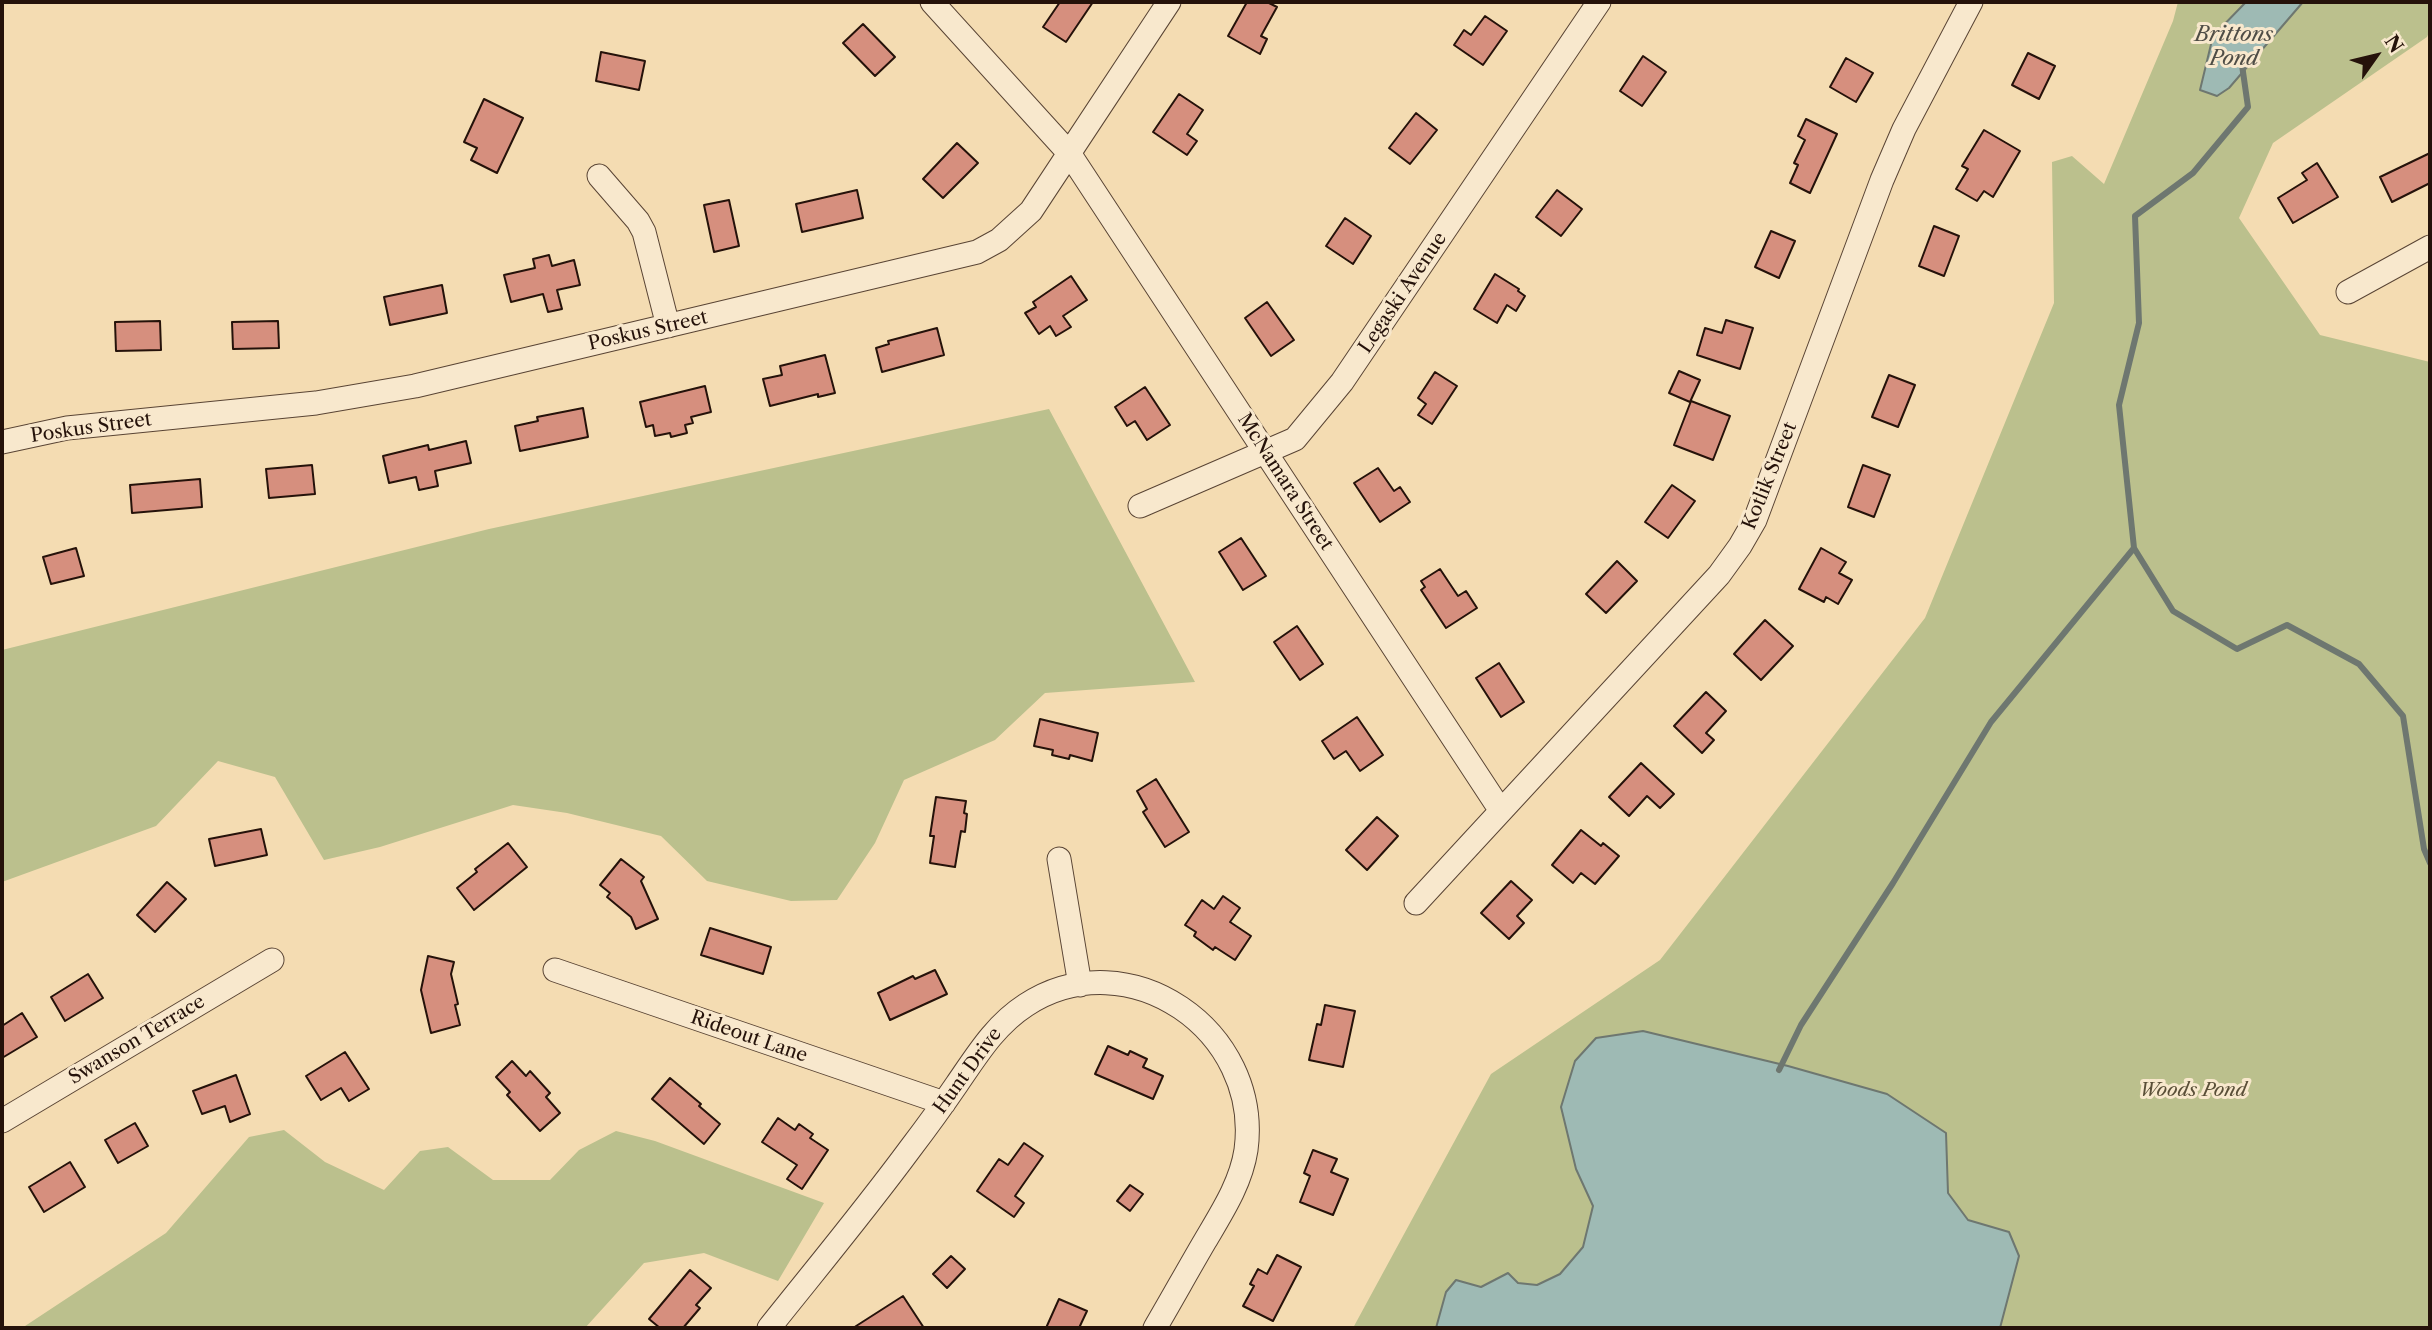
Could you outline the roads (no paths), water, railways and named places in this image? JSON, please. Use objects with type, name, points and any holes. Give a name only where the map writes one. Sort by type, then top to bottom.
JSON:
[{"type":"street","name":"McNamara Street","points":[[932,2],[1069,153],[1501,811]]},
{"type":"street","name":"Poskus Street","points":[[2,442],[67,428],[316,403],[415,386],[976,252],[999,240],[1031,211],[1169,2]]},
{"type":"street","name":"Legaski Avenue","points":[[1140,506],[1295,439],[1342,382],[1599,2]]},
{"type":"street","name":"Kotlik Street","points":[[1416,903],[1719,575],[1740,546],[1769,485],[1882,180],[1904,129],[1971,2]]},
{"type":"street","points":[[599,176],[638,221],[644,232],[668,326]]},
{"type":"street","points":[[2348,292],[2430,247]]},
{"type":"street","points":[[1059,859],[1080,985]]},
{"type":"street","name":"Swanson Terrace","points":[[2,1121],[272,960]]},
{"type":"street","name":"Rideout Lane","points":[[555,970],[944,1103]]},
{"type":"street","name":"Hunt Drive","points":[[769,1328],[944,1103],[1000,1026],[1028,1003],[1045,995],[1098,983],[1151,992],[1183,1008],[1222,1046],[1239,1079],[1244,1096],[1246,1150],[1236,1185],[1155,1328]]},
{"type":"water","name":"Brittons Pond","points":[[2246,2],[2303,2],[2229,88],[2217,96],[2200,90],[2213,36]]},
{"type":"water","points":[[1643,1031],[1788,1066],[1887,1094],[1946,1133],[1948,1193],[1968,1220],[2009,1232],[2019,1256],[2000,1328],[1436,1328],[1446,1292],[1456,1280],[1481,1287],[1508,1273],[1518,1283],[1537,1285],[1560,1274],[1583,1247],[1593,1206],[1576,1169],[1561,1107],[1575,1061],[1596,1038]]},
{"type":"waterway","points":[[1779,1070],[1801,1025],[1893,883],[1991,722],[2134,548],[2119,405],[2139,323],[2135,216],[2193,173],[2248,107],[2242,65]]},
{"type":"waterway","points":[[2134,548],[2173,611],[2237,649],[2287,625],[2359,664],[2403,716],[2424,849],[2430,863]]},
{"type":"park label","name":"Woods Pond","points":[[2193,1091]]}]
